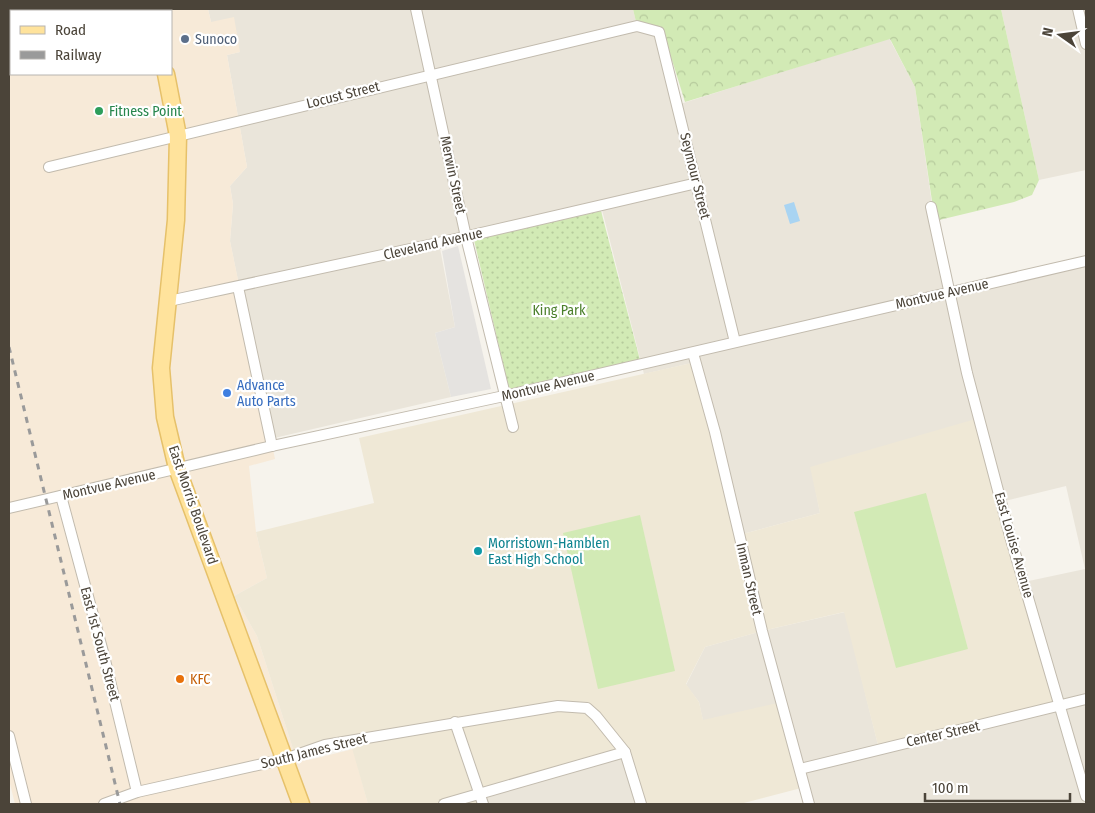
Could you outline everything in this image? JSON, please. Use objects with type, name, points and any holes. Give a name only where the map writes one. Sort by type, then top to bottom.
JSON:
[{"type":"main road","name":"East Morris Boulevard","points":[[166,75],[178,136],[176,220],[161,368],[165,417],[177,468],[301,804]]},
{"type":"street","name":"Merwin Street","points":[[416,9],[466,237],[513,427]]},
{"type":"street","points":[[1078,9],[1084,28],[1086,44]]},
{"type":"street","name":"Locust Street","points":[[49,167],[637,26]]},
{"type":"street","name":"Seymour Street","points":[[637,26],[659,32],[735,342]]},
{"type":"street","name":"Cleveland Avenue","points":[[169,301],[466,237],[697,183]]},
{"type":"street","name":"East Louise Avenue","points":[[931,207],[948,292],[1010,536],[1086,796]]},
{"type":"street","name":"Montvue Avenue","points":[[9,508],[272,446],[693,353],[1086,261]]},
{"type":"street","points":[[238,287],[272,446]]},
{"type":"street","name":"Inman Street","points":[[693,353],[715,432],[762,631],[809,804]]},
{"type":"street","name":"East 1st South Street","points":[[61,496],[103,652],[137,792]]},
{"type":"street","name":"Center Street","points":[[800,768],[1086,699]]},
{"type":"street","name":"South James Street","points":[[104,804],[137,792],[284,759],[325,746],[558,706],[587,708],[625,752]]},
{"type":"street","points":[[456,722],[481,799]]},
{"type":"street","points":[[9,736],[26,804]]},
{"type":"street","points":[[444,804],[481,799],[625,752],[641,804]]},
{"type":"shaded area","points":[[9,9],[208,9],[211,22],[234,17],[240,52],[227,55],[247,167],[230,186],[233,204],[230,241],[275,459],[249,466],[256,532],[267,578],[234,596],[257,636],[295,755],[309,760],[353,749],[368,804],[15,804],[9,780]]},
{"type":"shaded area","points":[[208,9],[633,9],[637,26],[659,32],[677,105],[889,38],[915,87],[932,204],[948,292],[1086,261],[1086,804],[809,804],[800,769],[703,721],[699,702],[686,685],[705,647],[762,631],[845,612],[879,749],[1024,582],[1085,569],[1066,486],[1001,502],[811,467],[820,513],[739,535],[696,362],[644,374],[601,206],[439,243],[455,327],[435,333],[451,397],[270,439],[230,241],[233,204],[230,186],[247,167],[227,55],[240,52],[211,22]]},
{"type":"shaded area","points":[[1001,9],[1086,9],[1086,170],[1039,180]]},
{"type":"shaded area","points":[[458,246],[491,389],[451,397],[435,333],[455,327],[442,251]]},
{"type":"shaded area","name":"Morristown-Hamblen East High School","points":[[696,362],[739,535],[820,513],[810,467],[979,418],[1060,706],[879,749],[844,612],[762,631],[705,647],[686,684],[699,702],[703,720],[782,702],[805,787],[740,804],[641,804],[625,753],[480,794],[483,804],[368,804],[350,741],[295,755],[257,636],[234,596],[267,578],[256,532],[374,503],[359,438]]},
{"type":"shaded area","points":[[625,752],[641,804],[483,804],[479,795]]},
{"type":"green space","points":[[633,9],[1001,9],[1039,180],[1032,195],[1014,202],[935,221],[915,87],[890,39],[685,102],[672,60],[667,62],[659,32],[637,26]]},
{"type":"green space","name":"King Park","points":[[601,211],[640,360],[509,389],[474,240]]},
{"type":"green space","points":[[926,493],[968,649],[896,668],[854,512]]},
{"type":"green space","points":[[640,515],[675,671],[598,689],[563,533]]},
{"type":"water","points":[[794,202],[800,221],[790,224],[784,205]]},
{"type":"railway","points":[[9,347],[120,804]]},
{"type":"place","name":"Sunoco","points":[[185,39]]},
{"type":"place","name":"Fitness Point","points":[[99,111]]},
{"type":"place","name":"Advance Auto Parts","points":[[227,393]]},
{"type":"place","name":"Morristown-Hamblen East High School","points":[[478,551]]},
{"type":"place","name":"KFC","points":[[180,679]]}]
